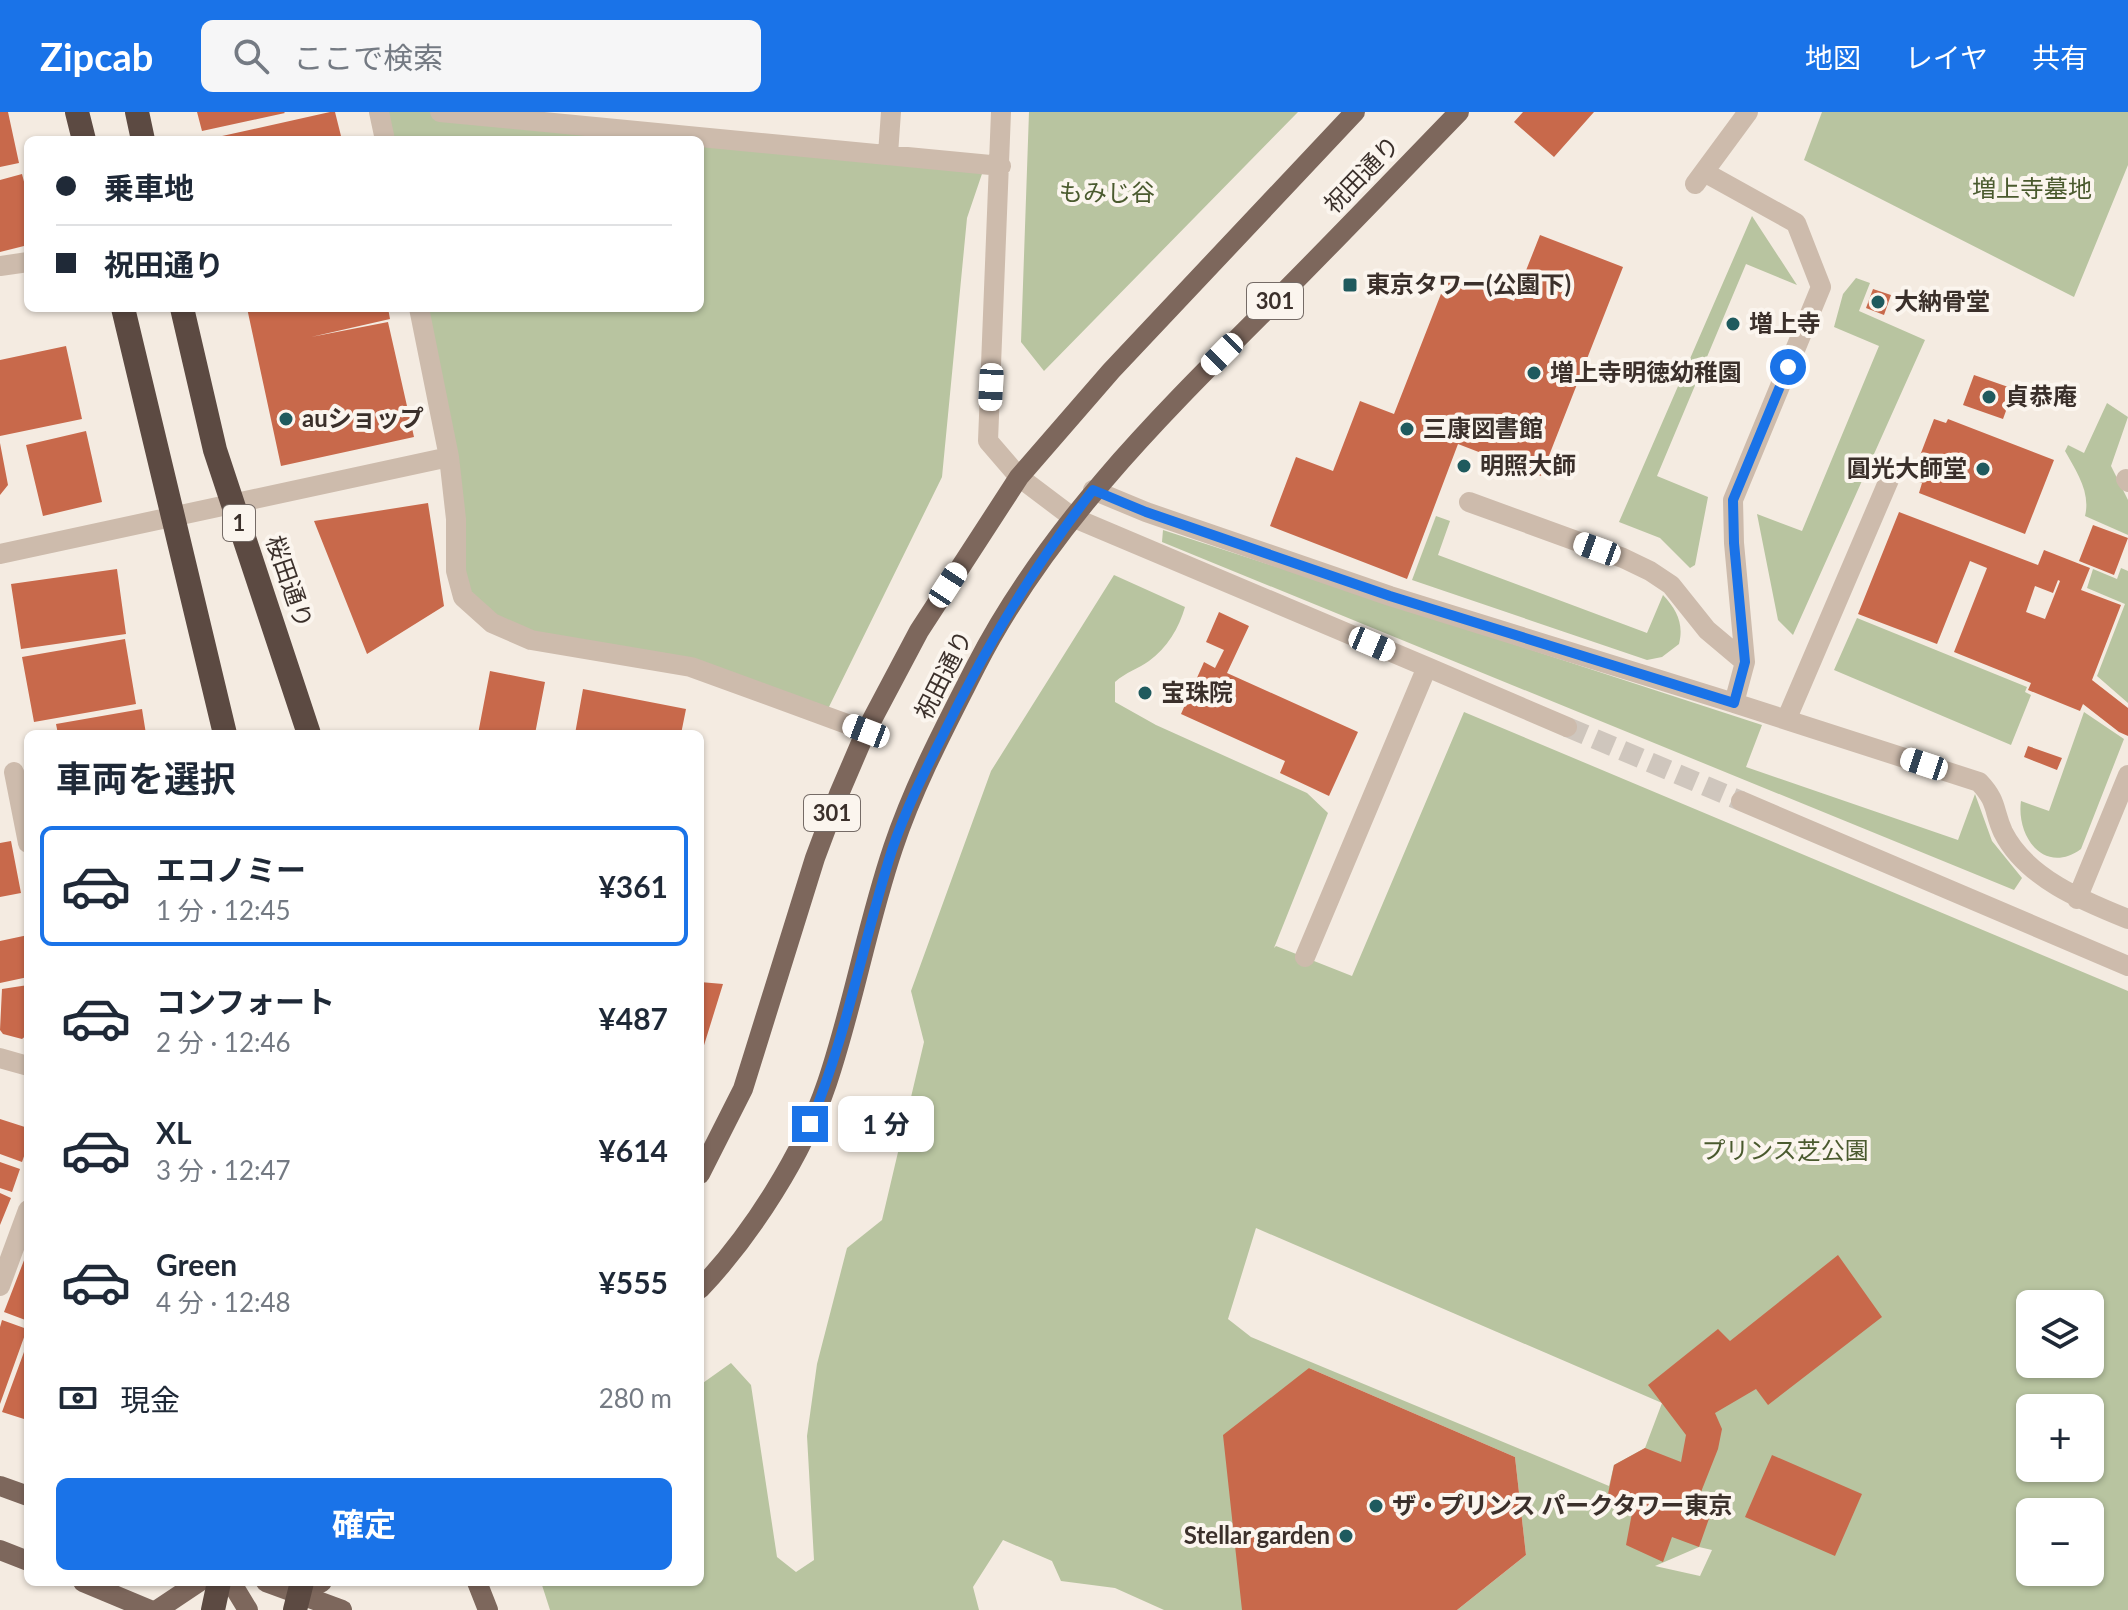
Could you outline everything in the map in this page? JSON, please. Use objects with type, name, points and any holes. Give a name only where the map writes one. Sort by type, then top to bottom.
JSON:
[{"type":"highway","points":[[77,112],[83,136]]},
{"type":"highway","points":[[137,112],[142,136]]},
{"type":"highway","points":[[124,312],[223,730]]},
{"type":"highway","name":"桜田通り","points":[[183,312],[215,450],[308,730]]},
{"type":"highway","points":[[213,1610],[218,1586]]},
{"type":"main road","name":"祝田通り","points":[[704,1166],[743,1089],[815,858],[866,731],[919,631],[1019,477],[1111,371],[1355,112]]},
{"type":"main road","name":"祝田通り","points":[[704,1284],[759,1214],[801,1144],[827,1084],[908,806],[978,663],[1035,568],[1093,490],[1163,413],[1459,112]]},
{"type":"main road","points":[[0,1486],[24,1495]]},
{"type":"main road","points":[[0,1550],[24,1559]]},
{"type":"main road","points":[[93,1586],[150,1610]]},
{"type":"main road","points":[[157,1610],[193,1586]]},
{"type":"main road","points":[[233,1586],[248,1610]]},
{"type":"main road","points":[[276,1586],[342,1610]]},
{"type":"main road","points":[[479,1586],[488,1610]]},
{"type":"street","points":[[379,112],[384,136]]},
{"type":"street","points":[[440,112],[696,136]]},
{"type":"street","points":[[888,154],[891,112]]},
{"type":"street","points":[[1001,112],[988,441],[1019,477],[1070,520],[1124,539],[1567,727]]},
{"type":"street","points":[[1734,703],[1745,662],[1733,500],[1821,287],[1796,223],[1699,178],[1748,112]]},
{"type":"street","points":[[704,137],[1001,166]]},
{"type":"street","points":[[0,266],[24,263]]},
{"type":"street","points":[[420,312],[449,457],[456,519],[456,571],[463,597],[492,623],[531,640],[691,667],[866,731]]},
{"type":"street","points":[[0,554],[449,457]]},
{"type":"street","points":[[1787,718],[1891,475]]},
{"type":"street","points":[[1093,490],[1146,512],[1390,596],[1787,718],[1979,782],[1991,796],[2004,833],[2029,865],[2077,899],[2128,919]]},
{"type":"street","points":[[1469,502],[1623,558],[1650,571],[1671,585],[1707,630],[1745,662]]},
{"type":"street","points":[[1305,957],[1427,667]]},
{"type":"street","points":[[14,772],[24,823]]},
{"type":"street","points":[[2077,899],[2128,775]]},
{"type":"street","points":[[1741,801],[2128,966]]},
{"type":"street","points":[[0,1058],[24,1065]]},
{"type":"street","points":[[0,1286],[24,1221]]},
{"type":"green space","points":[[379,112],[440,112],[702,136],[384,136]]},
{"type":"green space","name":"もみじ谷","points":[[1029,112],[1298,112],[1044,371],[1021,342]]},
{"type":"green space","name":"増上寺墓地","points":[[1822,112],[2128,112],[2128,165],[2074,297],[1804,160]]},
{"type":"green space","points":[[704,136],[986,162],[967,218],[942,477],[825,715],[691,667],[531,640],[463,597],[420,312],[704,312]]},
{"type":"green space","points":[[1752,216],[1797,285],[1746,264],[1657,476],[1708,497],[1695,565],[1690,568],[1660,538],[1619,522]]},
{"type":"green space","points":[[1856,278],[1870,283],[1859,311],[1925,340],[1793,635],[1778,620],[1757,514],[1802,531],[1879,346],[1834,327],[1843,294]]},
{"type":"green space","points":[[2107,403],[2128,417],[2111,466],[2128,500],[2128,535],[2085,516],[2084,490],[2065,451],[2068,445],[2084,453]]},
{"type":"green space","points":[[1436,516],[1450,521],[1438,555],[1647,633],[1663,595],[1678,618],[1681,630],[1679,644],[1662,657],[1647,660],[1412,580]]},
{"type":"green space","points":[[1163,530],[1762,725],[1746,767],[1958,840],[1975,794],[1992,841],[2022,878],[2014,890],[1162,542]]},
{"type":"green space","points":[[2121,568],[2128,571],[2128,703],[2097,676],[2125,604],[2087,588],[2093,569],[2117,579]]},
{"type":"green space","name":"プリンス芝公園","points":[[1114,575],[1185,607],[1167,644],[1149,661],[1115,682],[1115,702],[1156,725],[1307,793],[1328,813],[1274,948],[1276,946],[1352,976],[1464,712],[2128,991],[2128,1610],[1457,1610],[1526,1555],[1515,1457],[1309,1368],[1242,1610],[1164,1610],[1115,1588],[1061,1581],[1052,1561],[1003,1540],[973,1587],[979,1610],[550,1610],[542,1586],[704,1586],[704,1382],[731,1363],[751,1385],[777,1557],[796,1572],[814,1560],[807,1436],[817,1364],[847,1248],[882,1220],[924,1042],[911,991],[991,771]],"holes":[[[1256,1228],[1662,1403],[1645,1448],[1614,1465],[1609,1486],[1251,1337],[1228,1319]],[[1699,1547],[1712,1550],[1700,1576],[1655,1566]]]},
{"type":"green space","points":[[1857,618],[2027,687],[2025,692],[2031,695],[2011,745],[1834,670]]},
{"type":"green space","points":[[2084,712],[2124,739],[2081,849],[2055,858],[2044,855],[2028,839],[2023,827],[2021,801],[2049,811]]},
{"type":"building","points":[[0,112],[8,112],[19,163],[0,167]]},
{"type":"building","points":[[197,112],[284,112],[285,113],[202,131]]},
{"type":"building","points":[[335,112],[341,136],[222,136]]},
{"type":"building","points":[[1523,112],[1594,112],[1554,157],[1514,122]]},
{"type":"building","points":[[22,174],[24,246],[0,252],[0,180]]},
{"type":"building","points":[[1540,235],[1623,267],[1541,476],[1458,444],[1407,579],[1270,526],[1296,457],[1333,471],[1360,401],[1394,414],[1448,276],[1514,301]]},
{"type":"building","name":"大納骨堂","points":[[1873,289],[1891,295],[1884,315],[1866,308]]},
{"type":"building","points":[[248,312],[389,312],[390,319],[311,337],[388,322],[414,437],[281,466]]},
{"type":"building","points":[[66,346],[82,419],[0,436],[0,360]]},
{"type":"building","name":"貞恭庵","points":[[1974,375],[2014,389],[2003,419],[1963,405]]},
{"type":"building","name":"圓光大師堂","points":[[1934,419],[1946,423],[1948,419],[2054,460],[2025,534],[1919,493],[1922,483],[1911,479]]},
{"type":"building","points":[[86,431],[102,502],[43,516],[26,445]]},
{"type":"building","points":[[0,443],[8,485],[0,495]]},
{"type":"building","points":[[428,503],[444,606],[367,654],[314,521]]},
{"type":"building","points":[[1899,512],[2038,565],[2044,550],[2090,568],[2081,590],[2121,605],[2092,680],[2128,708],[2128,736],[2083,704],[2080,711],[2028,690],[2031,683],[1954,652],[1987,568],[1970,561],[1937,644],[1858,614]],"holes":[[[2060,581],[2045,619],[2026,612],[2035,586],[2053,593]]]},
{"type":"building","points":[[2093,525],[2128,538],[2114,575],[2079,561]]},
{"type":"building","points":[[117,569],[126,634],[21,649],[11,584]]},
{"type":"building","points":[[1219,612],[1249,626],[1227,673],[1358,732],[1329,796],[1280,773],[1285,761],[1181,714],[1204,662],[1215,668],[1224,650],[1206,642]]},
{"type":"building","points":[[125,639],[136,704],[34,722],[22,657]]},
{"type":"building","points":[[490,671],[545,682],[536,730],[479,730]]},
{"type":"building","points":[[583,689],[686,709],[682,730],[576,730]]},
{"type":"building","points":[[142,709],[145,730],[57,730],[56,724]]},
{"type":"building","points":[[2028,746],[2062,758],[2057,770],[2024,757]]},
{"type":"building","points":[[11,841],[21,893],[0,897],[0,843]]},
{"type":"building","points":[[24,936],[24,978],[0,983],[0,941]]},
{"type":"building","points":[[704,982],[723,984],[704,1045]]},
{"type":"building","points":[[24,986],[22,1039],[3,1034],[0,1030],[2,989]]},
{"type":"building","points":[[0,1119],[24,1127],[22,1162],[0,1154]]},
{"type":"building","points":[[0,1162],[20,1169],[12,1192],[0,1188]]},
{"type":"building","points":[[0,1193],[11,1198],[0,1225]]},
{"type":"building","points":[[1838,1255],[1882,1317],[1768,1405],[1756,1389],[1715,1413],[1722,1429],[1718,1449],[1701,1492],[1717,1496],[1699,1547],[1672,1537],[1663,1562],[1626,1545],[1632,1513],[1608,1494],[1614,1465],[1645,1448],[1681,1462],[1686,1435],[1648,1385],[1718,1329],[1730,1341]]},
{"type":"building","points":[[24,1260],[24,1320],[4,1312]]},
{"type":"building","points":[[2,1320],[24,1328],[24,1337],[0,1404]]},
{"type":"building","points":[[24,1352],[24,1419],[2,1412]]},
{"type":"building","name":"ザ・プリンス パークタワー東京","points":[[1309,1368],[1515,1457],[1526,1555],[1457,1610],[1242,1610],[1223,1435]]},
{"type":"building","points":[[1772,1455],[1862,1494],[1835,1556],[1745,1517]]},
{"type":"tunnel","points":[[1567,727],[1741,801]]},
{"type":"place","name":"東京タワー(公園下)","points":[[1350,285]]},
{"type":"place","name":"大納骨堂","points":[[1878,302]]},
{"type":"place","name":"増上寺","points":[[1733,324]]},
{"type":"place","name":"増上寺明徳幼稚園","points":[[1534,373]]},
{"type":"place","name":"貞恭庵","points":[[1989,397]]},
{"type":"place","name":"auショップ","points":[[286,419]]},
{"type":"place","name":"三康図書館","points":[[1407,429]]},
{"type":"place","name":"明照大師","points":[[1464,466]]},
{"type":"place","name":"圓光大師堂","points":[[1983,469]]},
{"type":"place","name":"宝珠院","points":[[1145,693]]},
{"type":"place","name":"ザ・プリンス パークタワー東京","points":[[1376,1506]]},
{"type":"place","name":"Stellar garden","points":[[1346,1536]]},
{"type":"route","points":[[810,1124],[827,1084],[869,929],[908,806],[978,663],[1035,568],[1093,490],[1146,512],[1390,596],[1734,703],[1745,662],[1733,500],[1788,367]]}]
